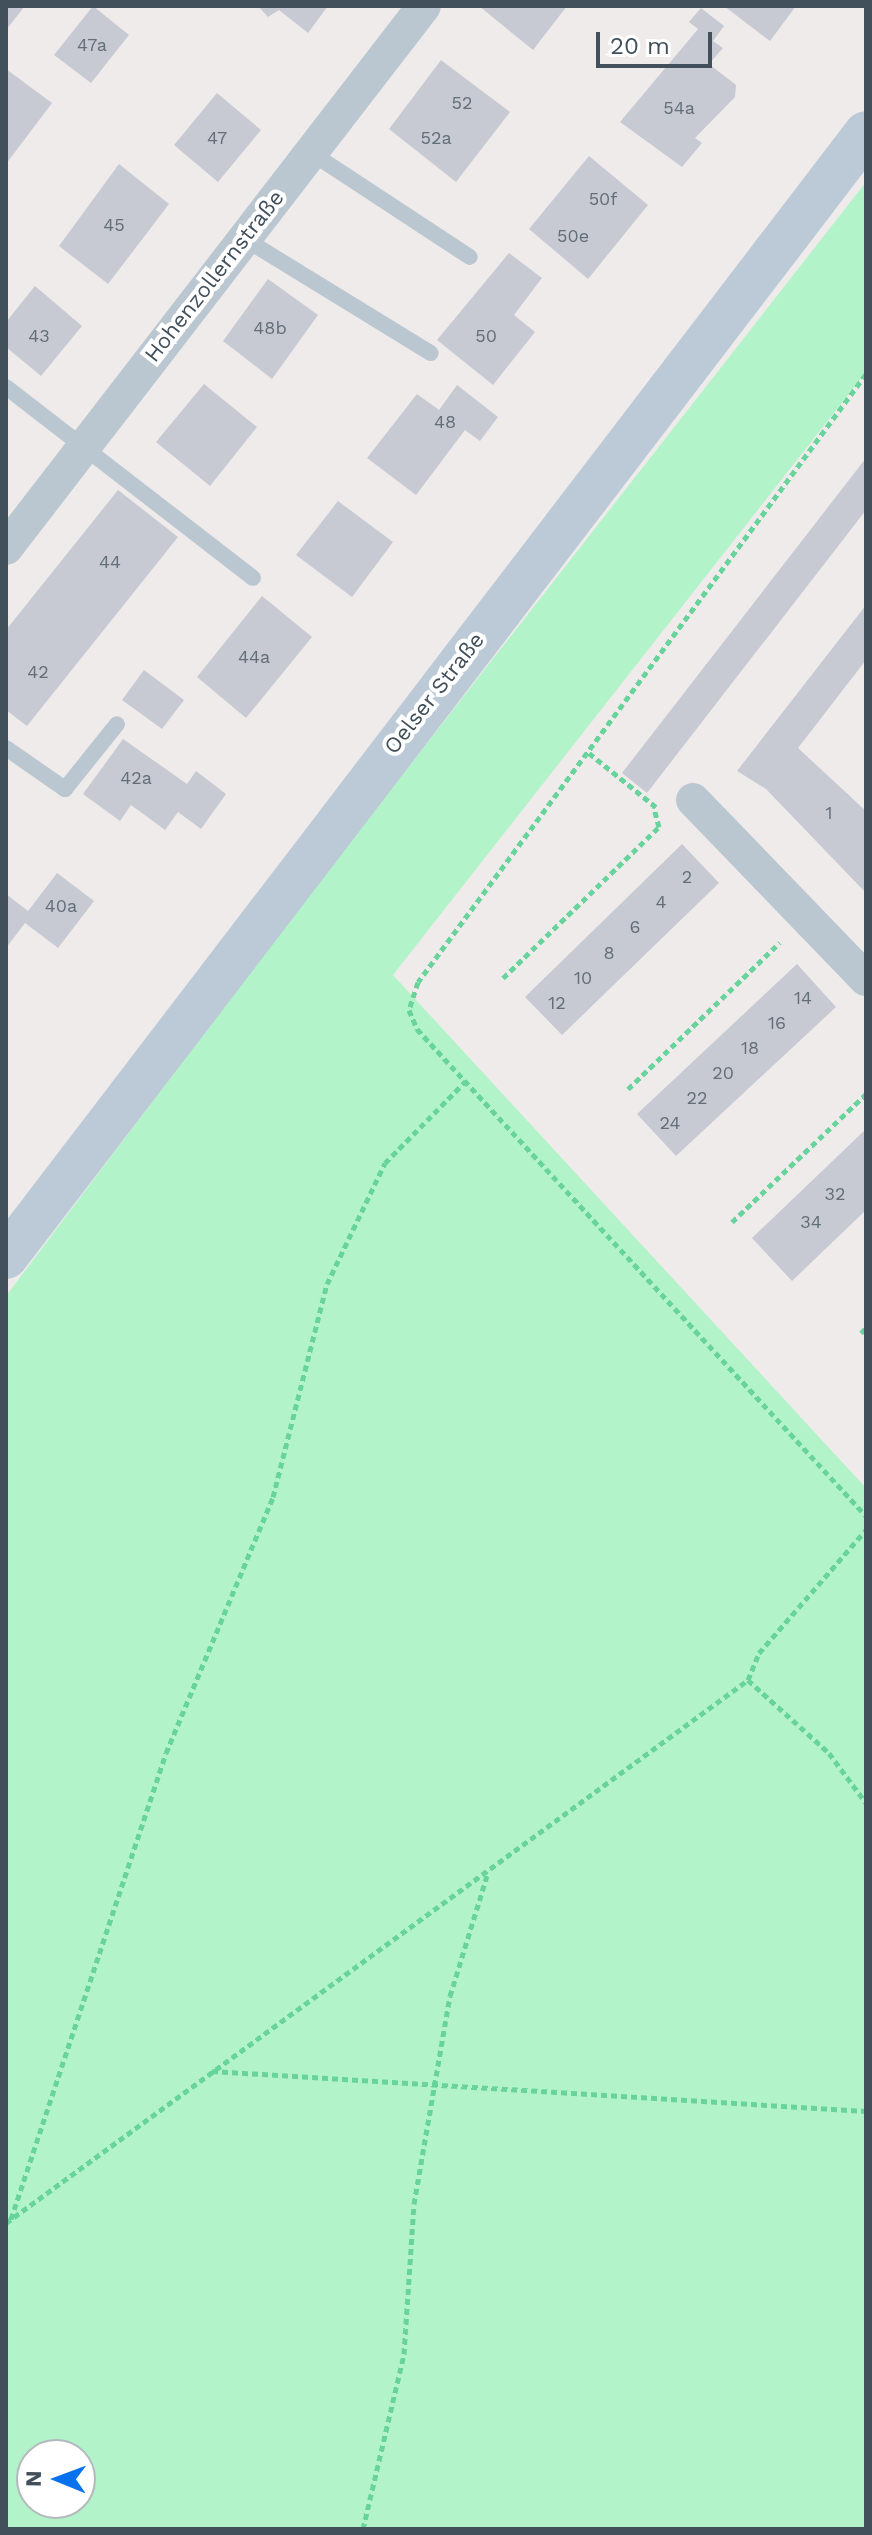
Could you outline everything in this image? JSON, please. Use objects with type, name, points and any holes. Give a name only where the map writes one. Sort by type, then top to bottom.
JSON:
[{"type":"main road","name":"Oelser Straße","points":[[6,1257],[866,133]]},
{"type":"street","name":"Hohenzollernstraße","points":[[6,548],[424,6]]},
{"type":"street","points":[[693,800],[866,979]]},
{"type":"lane","points":[[310,152],[470,257]]},
{"type":"lane","points":[[243,238],[431,353]]},
{"type":"lane","points":[[6,387],[253,578]]},
{"type":"lane","points":[[6,748],[65,789],[117,724]]},
{"type":"path","points":[[866,374],[418,982],[409,1010],[417,1029],[866,1516]]},
{"type":"path","points":[[503,978],[659,827],[654,808],[589,753]]},
{"type":"path","points":[[654,808],[693,800]]},
{"type":"path","points":[[628,1089],[806,917]]},
{"type":"path","points":[[9,2221],[166,1753],[273,1497],[327,1284],[385,1163],[466,1081]]},
{"type":"path","points":[[732,1222],[866,1094]]},
{"type":"path","points":[[861,1333],[866,1328]]},
{"type":"path","points":[[9,2221],[488,1874],[748,1680],[759,1653],[866,1530]]},
{"type":"path","points":[[748,1680],[829,1753],[866,1803]]},
{"type":"path","points":[[363,2529],[404,2354],[414,2204],[450,1996],[488,1874]]},
{"type":"path","points":[[212,2071],[434,2090],[866,2111]]},
{"type":"green space","points":[[866,182],[866,372],[393,975],[866,1488],[866,2529],[6,2529],[6,1296],[302,903]]},
{"type":"building","points":[[6,6],[25,6],[6,30]]},
{"type":"building","points":[[93,6],[129,35],[91,83],[54,55]]},
{"type":"building","points":[[258,6],[328,6],[308,33],[279,10],[268,17]]},
{"type":"building","points":[[479,6],[567,6],[533,50]]},
{"type":"building","points":[[724,6],[796,6],[770,41]]},
{"type":"building","points":[[701,8],[724,26],[713,41],[723,48],[709,64],[736,85],[735,97],[695,138],[702,143],[682,167],[620,122],[698,29],[689,22]]},
{"type":"building","points":[[441,60],[510,112],[456,182],[389,129]]},
{"type":"building","points":[[6,69],[52,103],[6,164]]},
{"type":"building","points":[[217,93],[261,130],[218,182],[174,145]]},
{"type":"building","points":[[589,156],[648,205],[588,279],[529,229]]},
{"type":"building","points":[[119,164],[169,204],[108,284],[59,246]]},
{"type":"building","points":[[509,253],[542,278],[514,315],[535,332],[493,385],[437,340]]},
{"type":"building","points":[[268,279],[318,315],[272,379],[223,341]]},
{"type":"building","points":[[35,286],[82,326],[41,376],[6,347],[6,322]]},
{"type":"building","points":[[204,384],[257,427],[210,486],[156,442]]},
{"type":"building","points":[[457,385],[498,417],[480,441],[465,430],[416,495],[367,458],[417,394],[439,410]]},
{"type":"building","points":[[866,458],[866,510],[647,793],[622,773]]},
{"type":"building","points":[[118,490],[178,537],[27,726],[6,710],[6,630]]},
{"type":"building","points":[[338,501],[393,542],[352,597],[296,555]]},
{"type":"building","points":[[262,596],[312,637],[246,718],[197,677]]},
{"type":"building","points":[[866,605],[866,660],[798,748],[866,811],[866,893],[766,789],[737,771]]},
{"type":"building","points":[[144,670],[184,700],[162,729],[122,700]]},
{"type":"building","points":[[123,739],[187,784],[196,771],[226,794],[201,829],[178,812],[165,830],[131,805],[120,821],[83,794]]},
{"type":"building","points":[[682,844],[719,883],[562,1035],[525,997]]},
{"type":"building","points":[[57,873],[94,901],[58,948],[25,923],[6,948],[6,894],[28,911]]},
{"type":"building","points":[[797,964],[836,1007],[676,1156],[637,1114]]},
{"type":"building","points":[[866,1129],[866,1210],[792,1281],[752,1238]]}]
